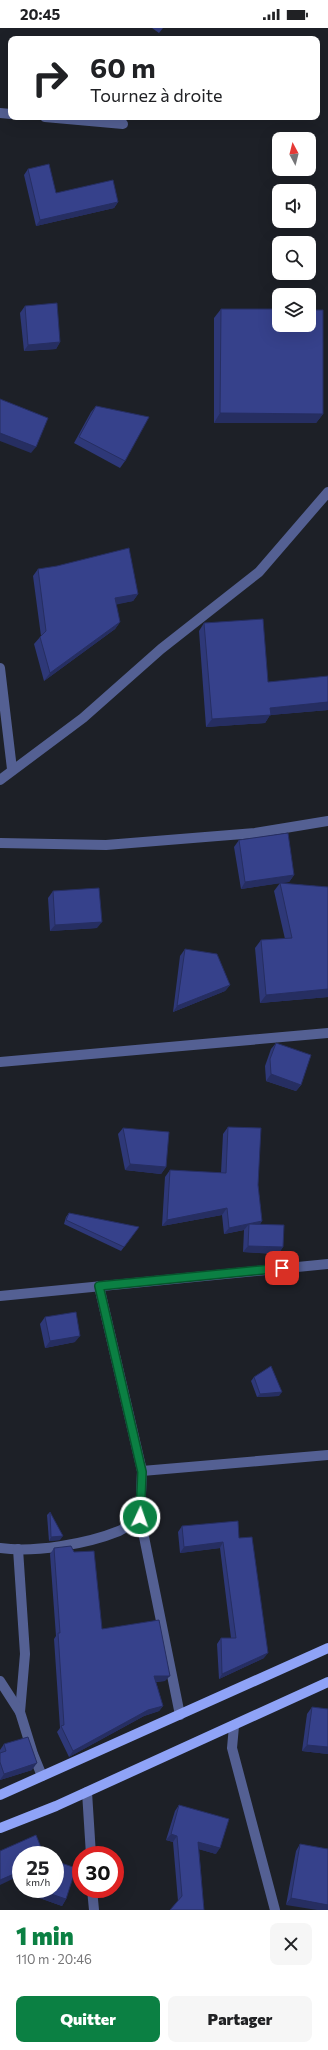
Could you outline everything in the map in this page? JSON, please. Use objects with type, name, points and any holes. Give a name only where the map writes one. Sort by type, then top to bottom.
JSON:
[{"type":"main road","points":[[0,1795],[328,1648]]},
{"type":"main road","points":[[0,1828],[88,1792],[328,1682]]},
{"type":"street","points":[[78,120],[123,124]]},
{"type":"street","points":[[0,780],[12,769],[83,718],[161,649],[259,572],[328,492]]},
{"type":"street","points":[[0,668],[12,769]]},
{"type":"street","points":[[0,843],[106,845],[255,833],[328,821]]},
{"type":"street","points":[[0,1062],[328,1033]]},
{"type":"street","points":[[0,1296],[328,1264]]},
{"type":"street","points":[[99,1286],[142,1472],[140,1517],[180,1715]]},
{"type":"street","points":[[142,1472],[328,1455]]},
{"type":"street","points":[[0,1548],[18,1549],[67,1546],[120,1531],[140,1517]]},
{"type":"street","points":[[18,1549],[25,1654],[20,1712]]},
{"type":"street","points":[[0,1681],[20,1712],[33,1754],[42,1776]]},
{"type":"street","points":[[234,1726],[232,1748],[275,1910]]},
{"type":"street","points":[[88,1792],[91,1846]]},
{"type":"street","points":[[93,1898],[94,1910]]},
{"type":"building","points":[[49,164],[56,193],[113,180],[118,202],[40,220],[28,169]]},
{"type":"building","points":[[57,303],[60,342],[28,345],[25,306]]},
{"type":"building","points":[[221,309],[272,309],[272,332],[316,332],[316,310],[323,310],[323,414],[220,413]]},
{"type":"building","points":[[0,399],[48,418],[36,447],[0,433]]},
{"type":"building","points":[[96,406],[149,417],[125,461],[79,437]]},
{"type":"building","points":[[129,548],[138,594],[115,598],[120,622],[50,673],[40,637],[46,631],[38,569],[57,566]]},
{"type":"building","points":[[263,619],[268,682],[328,676],[328,702],[270,708],[271,715],[212,719],[204,623]]},
{"type":"building","points":[[288,833],[294,875],[245,882],[239,840]]},
{"type":"building","points":[[280,883],[328,887],[328,989],[266,995],[261,940],[292,938]]},
{"type":"building","points":[[99,888],[102,922],[55,925],[53,891]]},
{"type":"building","points":[[185,949],[217,954],[230,985],[177,1006]]},
{"type":"building","points":[[276,1043],[311,1055],[301,1085],[271,1074],[270,1059]]},
{"type":"building","points":[[228,1127],[261,1128],[258,1185],[262,1221],[229,1228],[227,1208],[167,1220],[170,1170],[226,1173]]},
{"type":"building","points":[[123,1128],[169,1132],[166,1167],[130,1164]]},
{"type":"building","points":[[69,1213],[139,1227],[124,1247],[66,1220]]},
{"type":"building","points":[[249,1224],[284,1225],[283,1247],[248,1246]]},
{"type":"building","points":[[76,1312],[80,1336],[50,1341],[45,1317]]},
{"type":"building","points":[[271,1366],[282,1392],[260,1394],[254,1377]]},
{"type":"building","points":[[50,1512],[63,1536],[51,1537]]},
{"type":"building","points":[[238,1521],[239,1538],[252,1537],[268,1653],[222,1674],[221,1638],[236,1638],[223,1542],[184,1547],[182,1526]]},
{"type":"building","points":[[71,1546],[74,1552],[94,1551],[102,1629],[159,1620],[170,1676],[154,1676],[163,1706],[148,1710],[73,1751],[61,1726],[64,1725],[54,1548]]},
{"type":"building","points":[[312,1707],[328,1709],[328,1747],[307,1745]]},
{"type":"building","points":[[28,1737],[37,1763],[4,1774],[0,1762],[0,1753],[6,1751],[4,1744]]},
{"type":"building","points":[[179,1805],[229,1819],[220,1848],[198,1842],[204,1910],[170,1910],[182,1896],[177,1836],[171,1834]]},
{"type":"building","points":[[36,1835],[40,1846],[12,1846],[12,1875],[0,1880],[0,1851]]},
{"type":"building","points":[[300,1844],[328,1849],[328,1905],[291,1898]]},
{"type":"building","points":[[64,1864],[72,1867],[72,1880],[66,1899],[63,1898]]},
{"type":"route","points":[[140,1517],[142,1472],[99,1286],[282,1268]]}]
